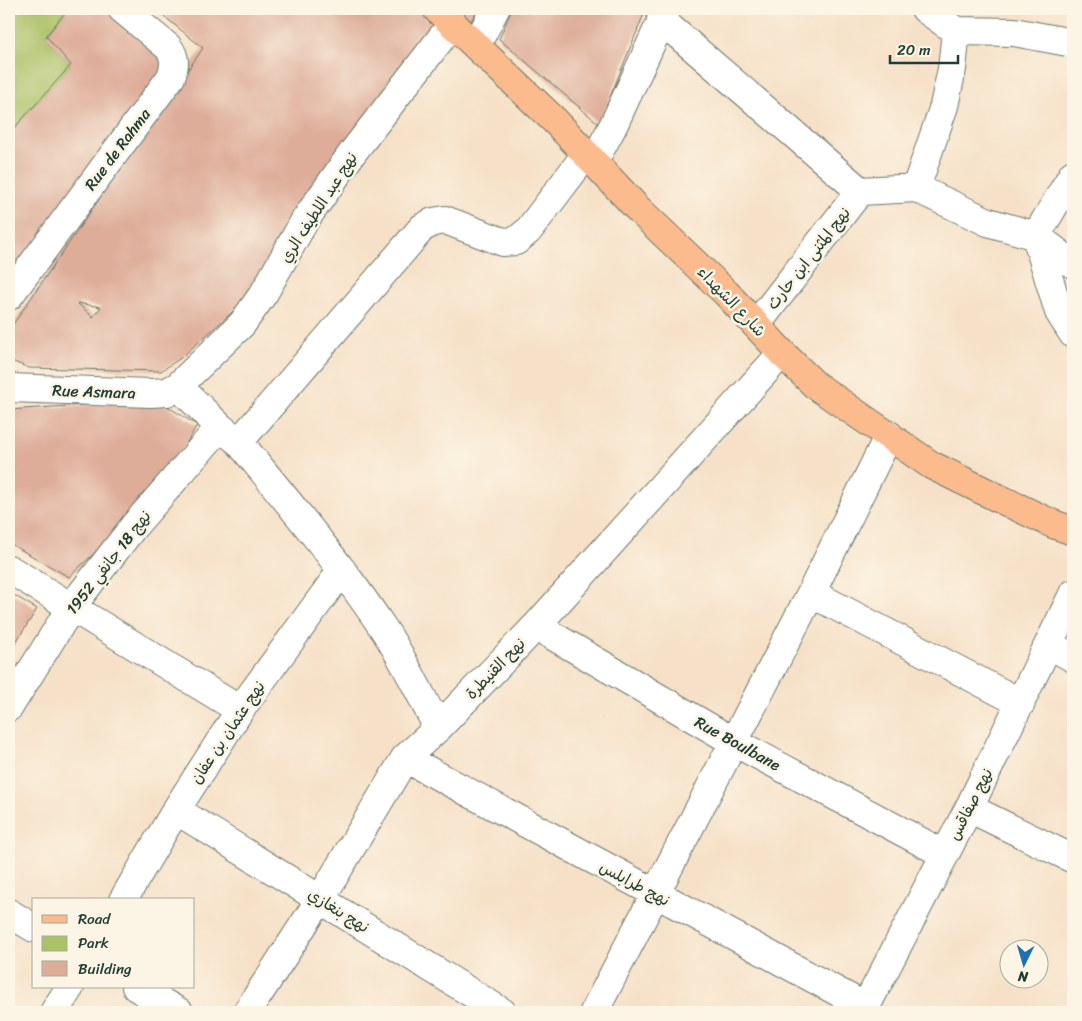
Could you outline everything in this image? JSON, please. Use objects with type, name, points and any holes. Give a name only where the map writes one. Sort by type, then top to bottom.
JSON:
[{"type":"main road","name":"شارع الشهداء","points":[[445,16],[556,122],[638,209],[726,293],[782,353],[816,385],[931,465],[1053,524],[1073,531]]},
{"type":"street","name":"Rue de Rahma","points":[[9,296],[171,77],[174,61],[173,53],[122,9]]},
{"type":"street","points":[[476,46],[494,9]]},
{"type":"street","points":[[925,9],[956,31],[1014,32],[1073,43]]},
{"type":"street","points":[[664,15],[860,191],[916,188],[988,222],[1036,236],[1073,264]]},
{"type":"street","name":"نهج 18 جانفي 1952","points":[[9,707],[72,606],[134,526],[229,435],[422,228],[433,222],[445,220],[503,242],[516,241],[528,231],[590,157],[613,126],[664,15]]},
{"type":"street","name":"نهج عبد اللطيف الري","points":[[178,386],[242,324],[264,293],[305,220],[445,16]]},
{"type":"street","points":[[916,188],[944,106],[952,69],[956,31]]},
{"type":"street","points":[[1073,174],[1036,236],[1060,312],[1073,334]]},
{"type":"street","name":"نهج المثنى ابن حارث","points":[[756,325],[860,191]]},
{"type":"street","name":"نهح القنيطرة","points":[[247,1012],[321,898],[405,758],[438,728],[536,626],[782,353]]},
{"type":"street","points":[[178,386],[229,435],[342,570],[387,634],[438,728]]},
{"type":"street","name":"Rue Asmara","points":[[9,388],[151,393],[167,392],[178,386]]},
{"type":"street","points":[[594,1012],[811,593],[889,435]]},
{"type":"street","points":[[9,569],[240,710]]},
{"type":"street","name":"نهج عثمان بن عفان","points":[[124,898],[176,810],[240,710],[342,570]]},
{"type":"street","points":[[811,593],[1021,702]]},
{"type":"street","name":"نهج صفاقس","points":[[864,1010],[969,808],[1050,645],[1073,594]]},
{"type":"street","name":"Rue Boulbane","points":[[536,626],[734,742],[944,854]]},
{"type":"street","points":[[1050,645],[1073,658]]},
{"type":"street","name":"نهج طرابلس","points":[[405,758],[864,1010]]},
{"type":"street","points":[[969,808],[1073,859]]},
{"type":"street","name":"نهج بنغازي","points":[[176,810],[321,898],[502,1012]]},
{"type":"street","points":[[9,913],[32,927]]},
{"type":"street","points":[[54,1012],[69,988]]},
{"type":"street","points":[[138,988],[179,1012]]},
{"type":"green space","points":[[9,9],[68,9],[46,36],[71,65],[9,134]]},
{"type":"building","points":[[68,9],[108,9],[170,58],[9,278],[9,134],[71,65],[46,36]]},
{"type":"building","points":[[155,9],[420,9],[442,27],[259,288],[182,357],[161,371],[29,368],[9,360],[9,330],[203,48]],"holes":[[[77,303],[101,307],[93,317]]]},
{"type":"building","points":[[450,9],[478,9],[468,26]]},
{"type":"building","points":[[512,9],[646,9],[599,124],[499,39]]},
{"type":"building","points":[[157,400],[197,425],[157,494],[69,577],[9,543],[9,410]]},
{"type":"building","points":[[9,592],[37,609],[9,653]]}]
